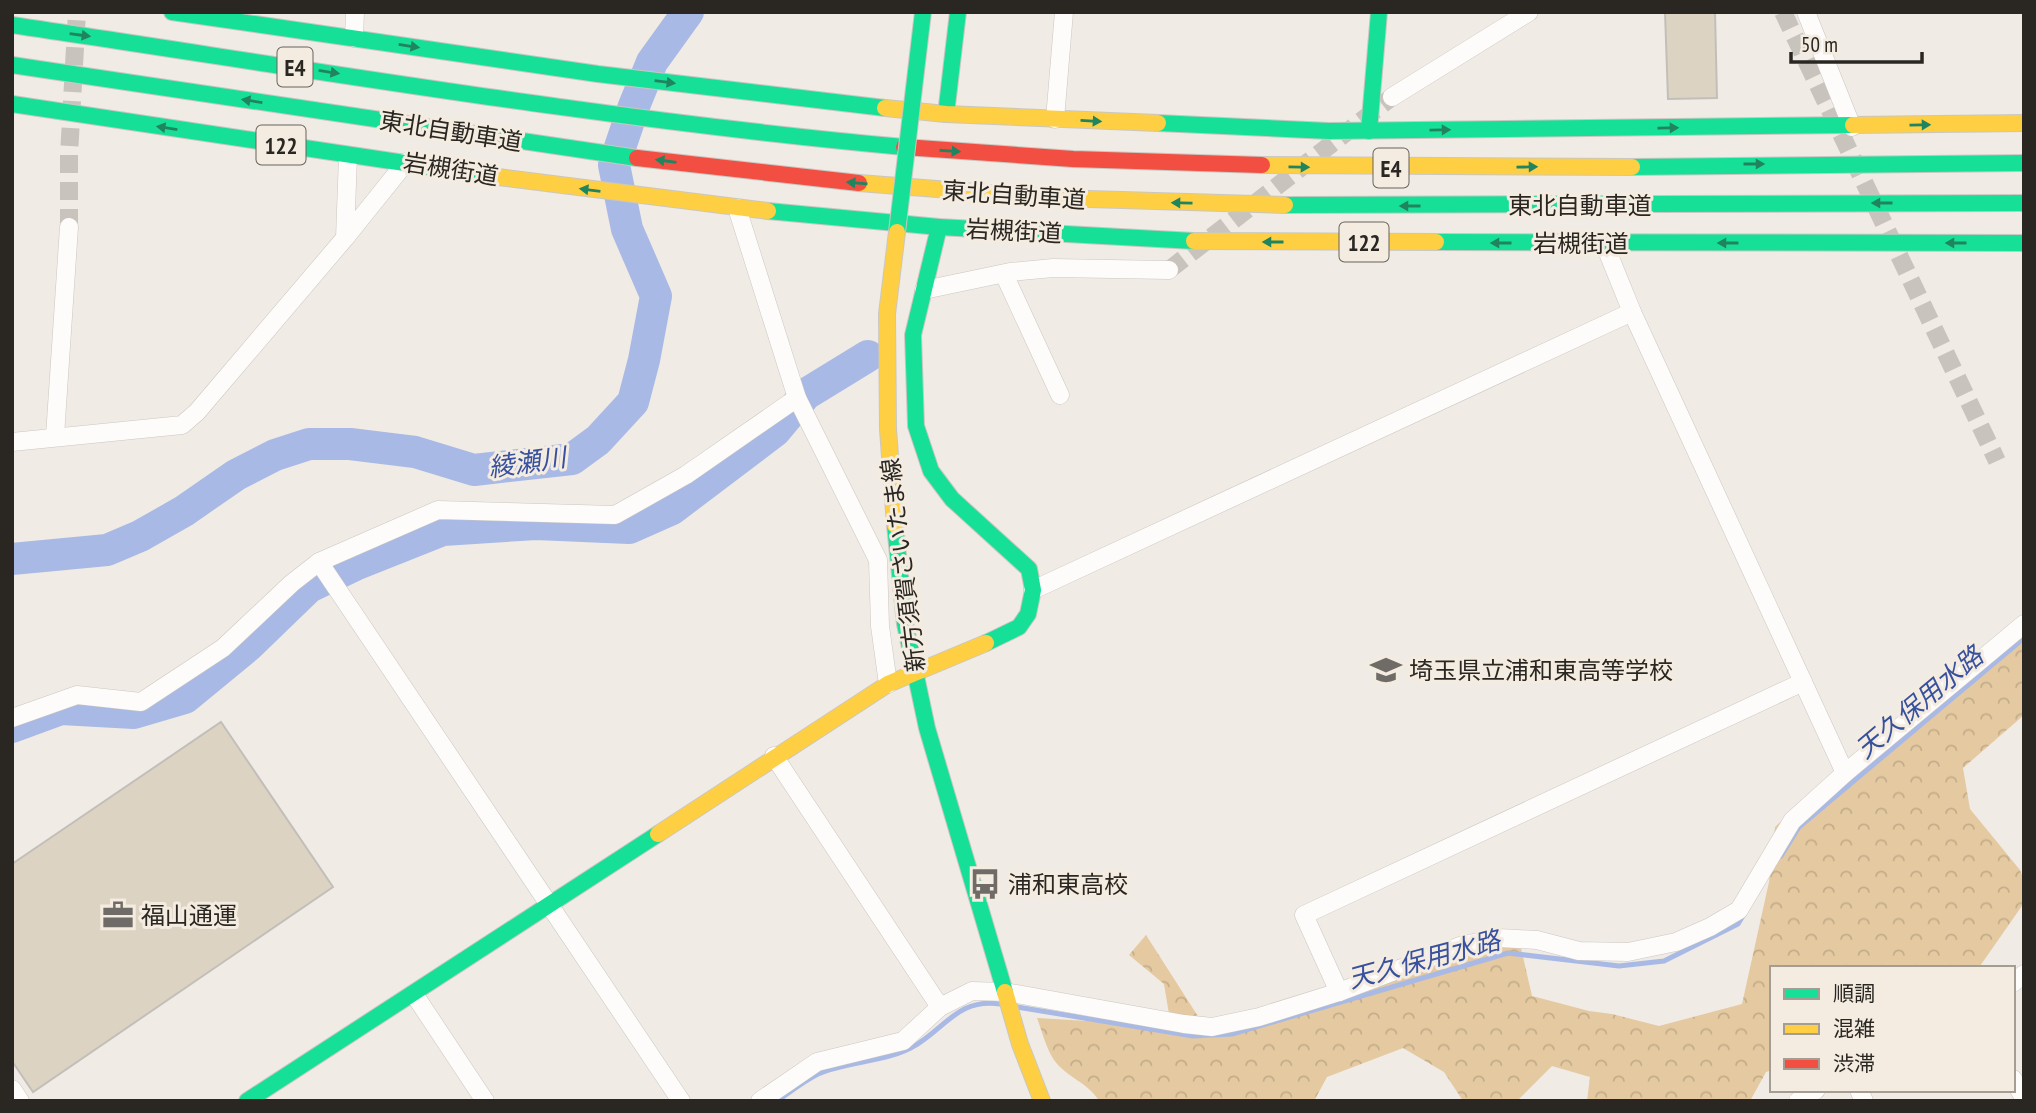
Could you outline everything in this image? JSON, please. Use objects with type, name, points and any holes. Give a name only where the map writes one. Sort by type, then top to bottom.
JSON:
[{"type":"main road","points":[[172,12],[597,74],[946,114],[1319,131],[2024,123]]},
{"type":"main road","points":[[270,26],[285,12]]},
{"type":"main road","name":"新方須賀さいたま線","points":[[923,12],[887,314],[888,429],[905,624],[941,778],[1020,1044],[1042,1101]]},
{"type":"main road","points":[[946,114],[958,12]]},
{"type":"main road","points":[[1369,131],[1379,12]]},
{"type":"main road","name":"東北自動車道","points":[[12,25],[578,110],[760,133],[942,150],[1266,167],[2024,163]]},
{"type":"main road","name":"東北自動車道","points":[[12,65],[562,148],[734,170],[973,193],[1110,201],[1314,206],[2024,203]]},
{"type":"main road","name":"岩槻街道","points":[[12,104],[550,185],[706,205],[939,227],[1182,241],[2024,243]]},
{"type":"main road","points":[[247,1101],[888,684],[1019,627],[1028,614],[1033,590],[1029,569],[952,499],[931,471],[916,426],[914,335],[939,227]]},
{"type":"street","points":[[354,38],[355,12]]},
{"type":"street","points":[[1055,119],[1064,12]]},
{"type":"street","points":[[1392,97],[1529,12]]},
{"type":"street","points":[[1806,12],[1852,127]]},
{"type":"street","points":[[345,238],[348,156]]},
{"type":"street","points":[[12,442],[181,425],[197,412],[345,238],[405,162]]},
{"type":"street","points":[[737,208],[797,398],[878,559],[880,626],[888,684]]},
{"type":"street","points":[[55,436],[69,227]]},
{"type":"street","points":[[1604,243],[1632,312],[1845,773]]},
{"type":"street","points":[[924,290],[1004,274],[1053,268],[1169,270]]},
{"type":"street","points":[[1004,274],[1059,396]]},
{"type":"street","points":[[1033,590],[1632,312]]},
{"type":"street","points":[[12,718],[77,695],[141,702],[223,648],[292,583],[325,571],[438,510],[615,515],[686,475],[797,398]]},
{"type":"street","points":[[325,571],[681,1101]]},
{"type":"street","points":[[760,1101],[817,1062],[903,1041],[940,1007],[972,991],[1005,992],[1212,1027],[1259,1017],[1339,992],[1463,945],[1499,938],[1537,940],[1579,951],[1628,952],[1676,942],[1739,910],[1792,821],[1845,773],[2024,624]]},
{"type":"street","points":[[1339,992],[1304,915],[1803,682]]},
{"type":"street","points":[[774,757],[940,1007]]},
{"type":"street","points":[[414,994],[485,1101]]},
{"type":"street","points":[[2015,1082],[2024,1098]]},
{"type":"street","points":[[12,1089],[20,1101]]},
{"type":"green space","points":[[2024,620],[2024,715],[1963,768],[1970,809],[2020,870],[2024,880],[2024,903],[1980,966],[1770,966],[1770,1071],[1766,1072],[1750,1101],[1587,1101],[1590,1077],[1552,1066],[1517,1101],[1463,1101],[1444,1072],[1403,1048],[1327,1077],[1314,1101],[1099,1101],[1089,1089],[1054,1060],[1037,1018],[1171,1026],[1164,984],[1129,955],[1146,935],[1201,1021],[1213,1031],[1414,971],[1495,929],[1520,944],[1532,996],[1659,1026],[1742,1004],[1769,882],[1775,827],[1833,773]]},
{"type":"building","points":[[1665,12],[1715,12],[1717,98],[1668,99]]},
{"type":"building","points":[[221,722],[333,887],[33,1092],[12,1061],[12,864]]},
{"type":"waterway","name":"綾瀬川","points":[[12,559],[107,550],[140,536],[184,511],[236,475],[275,455],[309,444],[350,444],[415,452],[474,470],[572,459],[598,440],[633,402],[656,296],[627,229],[614,165],[652,62],[688,12]]},
{"type":"waterway","points":[[12,727],[61,709],[134,713],[185,698],[248,646],[309,587],[355,565],[443,530],[536,524],[629,528],[672,509],[775,431],[806,394],[868,356]]},
{"type":"waterway","name":"天久保用水路","points":[[1781,856],[1799,827],[2024,638]]},
{"type":"waterway","name":"天久保用水路","points":[[1017,1007],[1193,1036],[1232,1034],[1508,953],[1619,966],[1664,961],[1738,924],[1744,914]]},
{"type":"waterway","name":"天久保用水路","points":[[777,1101],[818,1074],[905,1051],[974,1005],[1000,1004]]},
{"type":"tunnel","points":[[69,227],[69,155],[77,12]]},
{"type":"tunnel","points":[[1783,12],[1997,461]]},
{"type":"tunnel","points":[[1169,270],[1392,97]]},
{"type":"traffic: fast","points":[[172,12],[598,74],[885,108]]},
{"type":"traffic: fast","points":[[897,232],[923,12]]},
{"type":"traffic: fast","points":[[946,114],[958,12]]},
{"type":"traffic: fast","points":[[1369,131],[1379,12]]},
{"type":"traffic: fast","points":[[12,25],[569,108],[904,147]]},
{"type":"traffic: fast","points":[[12,65],[637,158]]},
{"type":"traffic: fast","points":[[12,104],[498,177]]},
{"type":"traffic: fast","points":[[1158,123],[1329,131],[1853,125]]},
{"type":"traffic: fast","points":[[1632,167],[2024,163]]},
{"type":"traffic: fast","points":[[1285,205],[2024,203]]},
{"type":"traffic: fast","points":[[768,211],[939,227],[1194,241]]},
{"type":"traffic: fast","points":[[939,227],[913,335],[916,426],[931,471],[952,499],[1029,569],[1033,590],[1028,614],[1019,627],[986,643]]},
{"type":"traffic: fast","points":[[1436,242],[2024,243]]},
{"type":"traffic: fast","points":[[895,525],[905,624],[927,728],[1005,992]]},
{"type":"traffic: fast","points":[[247,1101],[658,834]]},
{"type":"traffic: slow","points":[[885,108],[946,114],[1158,123]]},
{"type":"traffic: slow","points":[[1853,125],[2024,123]]},
{"type":"traffic: slow","points":[[1262,165],[1632,167]]},
{"type":"traffic: slow","points":[[498,177],[768,211]]},
{"type":"traffic: slow","points":[[859,183],[1055,198],[1285,205]]},
{"type":"traffic: slow","points":[[895,525],[888,429],[887,314],[897,232]]},
{"type":"traffic: slow","points":[[1194,241],[1436,242]]},
{"type":"traffic: slow","points":[[658,834],[888,684],[986,643]]},
{"type":"traffic: slow","points":[[1005,992],[1020,1044],[1042,1101]]},
{"type":"traffic: jam","points":[[904,147],[1073,159],[1262,165]]},
{"type":"traffic: jam","points":[[637,158],[859,183]]},
{"type":"place","name":"埼玉県立浦和東高等学校","points":[[1386,670]]},
{"type":"place","name":"浦和東高校","points":[[985,884]]},
{"type":"place","name":"福山通運","points":[[118,915]]}]
